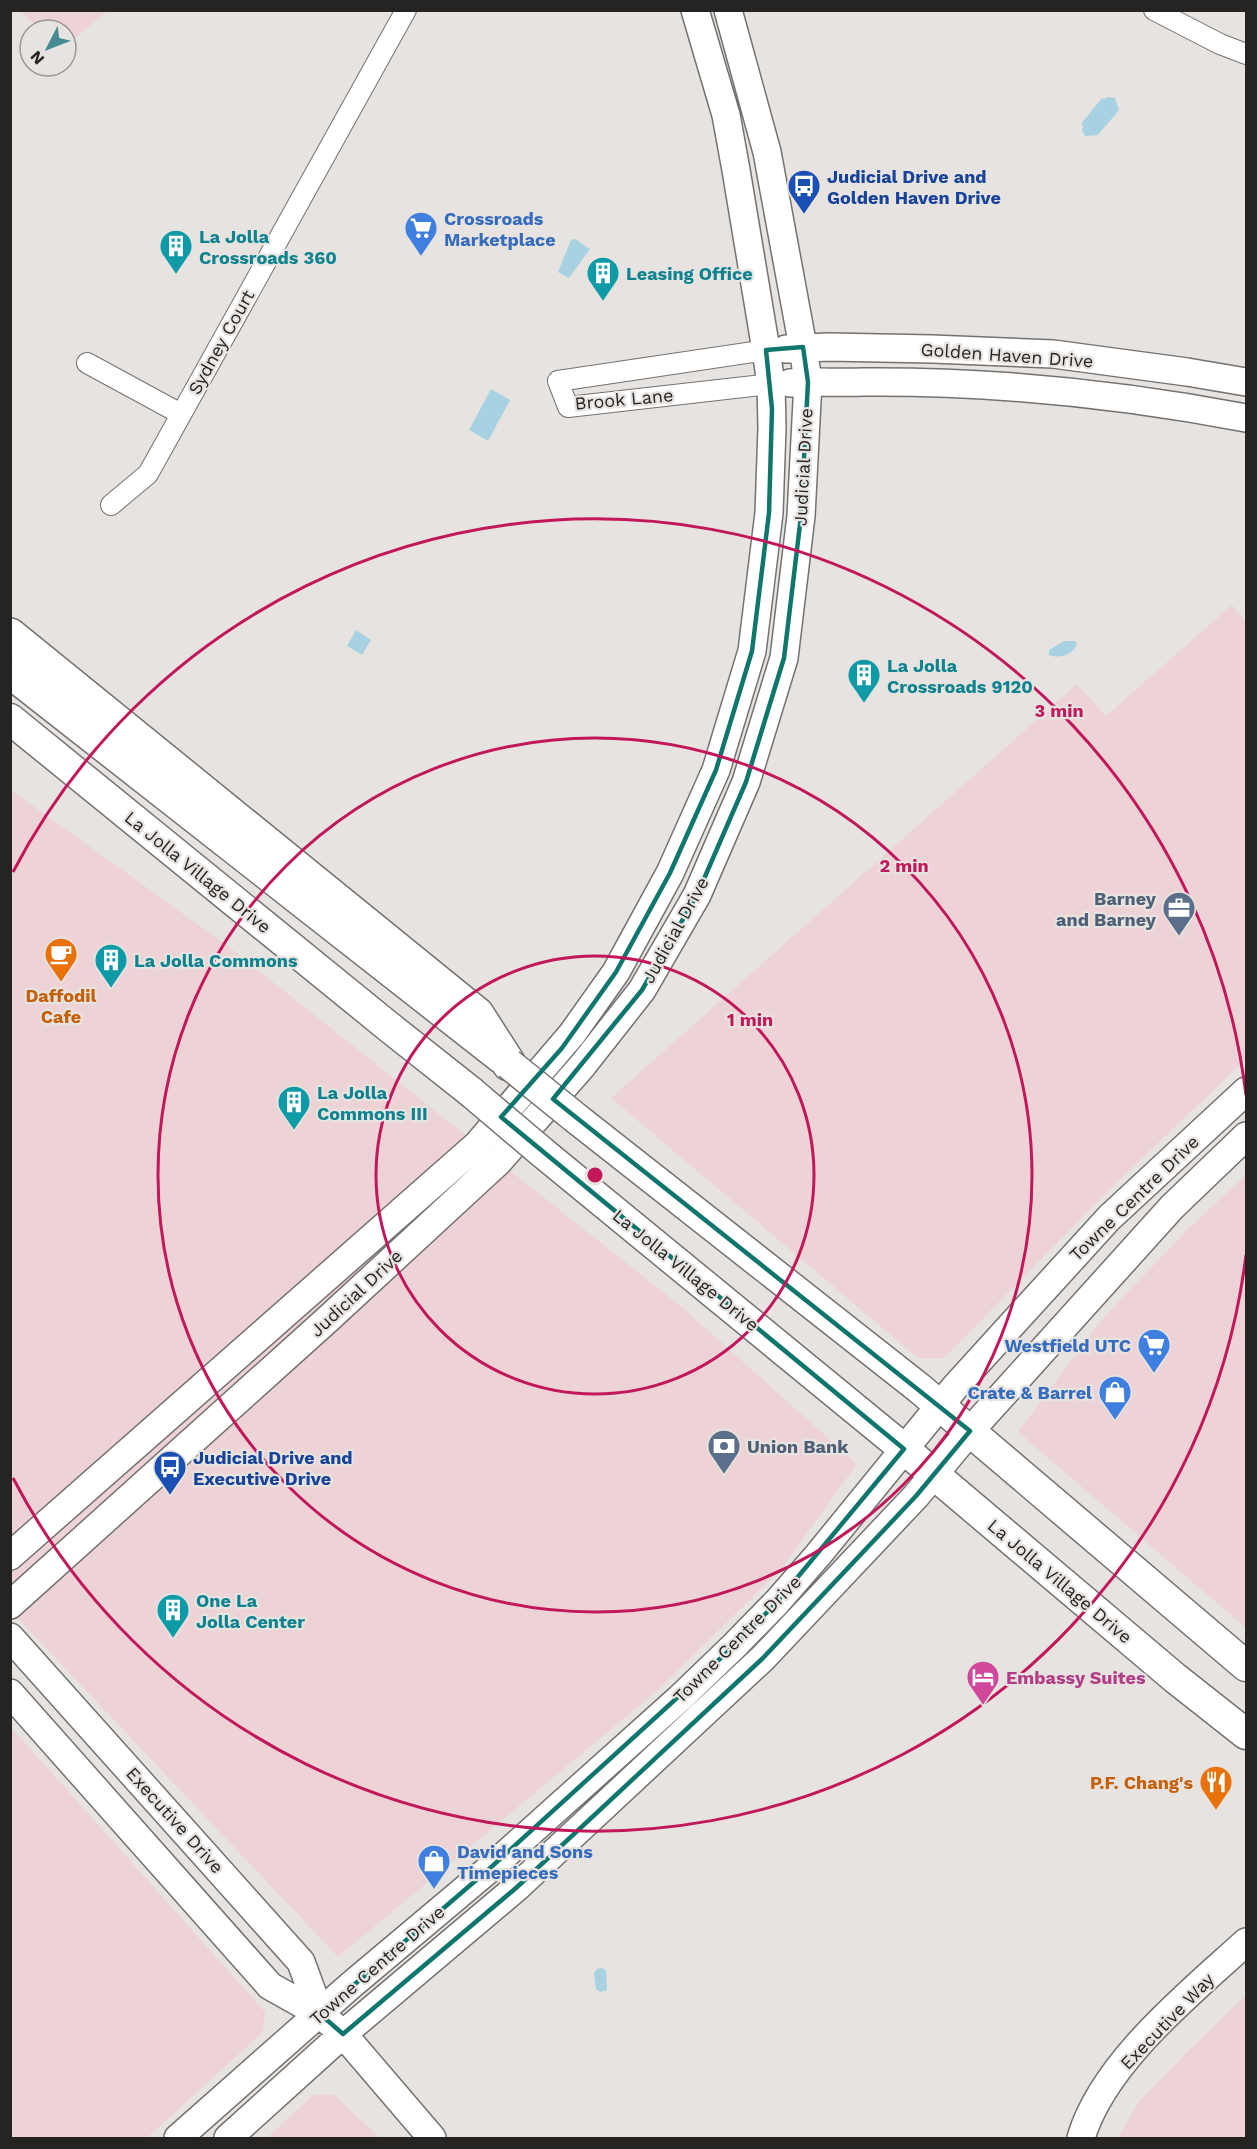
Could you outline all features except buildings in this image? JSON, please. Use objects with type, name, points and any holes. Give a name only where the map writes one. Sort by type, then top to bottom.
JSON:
[{"type":"highway","points":[[10,635],[477,1014],[509,1064]]},
{"type":"main road","points":[[10,673],[910,1380],[1246,1666]]},
{"type":"main road","name":"La Jolla Village Drive","points":[[10,719],[471,1092],[904,1449],[1175,1678],[1246,1734]]},
{"type":"street","name":"Sydney Court","points":[[111,505],[148,474],[406,10]]},
{"type":"street","name":"Judicial Drive","points":[[10,1556],[477,1145],[562,1048],[616,972],[670,873],[716,770],[752,651],[769,513],[771,384],[726,116],[695,10]]},
{"type":"street","name":"Judicial Drive","points":[[10,1605],[328,1319],[498,1162],[583,1065],[642,990],[697,895],[746,782],[784,658],[801,516],[808,382],[767,152],[728,10]]},
{"type":"street","points":[[1154,10],[1220,44],[1246,54]]},
{"type":"street","name":"Golden Haven Drive","points":[[766,350],[932,349],[1053,354],[1246,382]]},
{"type":"street","name":"Brook Lane","points":[[766,350],[558,381],[568,407],[771,384]]},
{"type":"street","points":[[87,363],[181,414]]},
{"type":"street","name":"Golden Haven Drive","points":[[771,384],[929,382],[1050,389],[1183,406],[1246,418]]},
{"type":"street","name":"Towne Centre Drive","points":[[178,2139],[320,2013],[488,1870],[680,1698],[734,1646],[784,1594],[940,1406],[1109,1218],[1246,1091]]},
{"type":"street","name":"Towne Centre Drive","points":[[228,2139],[343,2034],[516,1888],[763,1658],[916,1496],[970,1431],[1172,1207],[1246,1136]]},
{"type":"street","points":[[1082,1307],[1106,1255],[1174,1177],[1183,1149]]},
{"type":"street","name":"Executive Drive","points":[[10,1637],[301,1962],[320,2013]]},
{"type":"street","name":"Executive Drive","points":[[10,1693],[270,1986],[320,2013],[343,2034],[432,2139]]},
{"type":"street","name":"Executive Way","points":[[1081,2139],[1086,2121],[1097,2098],[1130,2054],[1246,1942]]},
{"type":"highlighted area","points":[[803,347],[808,382],[801,516],[784,658],[746,782],[697,895],[642,990],[553,1099],[970,1431],[916,1496],[763,1658],[516,1888],[343,2034],[320,2014],[488,1870],[734,1646],[777,1602],[904,1449],[501,1117],[562,1048],[616,972],[670,873],[716,770],[752,651],[769,513],[772,409],[766,350]]},
{"type":"shaded area","points":[[20,11],[107,11],[78,36],[78,18],[27,18]]},
{"type":"shaded area","points":[[1232,605],[1246,622],[1246,1059],[1111,1188],[944,1358],[918,1358],[611,1098],[1077,684],[1106,716]]},
{"type":"shaded area","points":[[11,790],[225,944],[683,1308],[857,1464],[782,1568],[657,1691],[338,1957],[11,1611]]},
{"type":"shaded area","name":"Westfield UTC","points":[[1246,1175],[1246,1628],[1018,1432],[1104,1317],[1189,1228]]},
{"type":"shaded area","points":[[10,1726],[265,2012],[263,2032],[147,2138],[11,2138]]},
{"type":"shaded area","points":[[1246,1995],[1246,2138],[1118,2138],[1139,2102]]},
{"type":"shaded area","points":[[313,2095],[334,2095],[380,2138],[267,2138]]},
{"type":"water","points":[[1102,98],[1115,98],[1119,110],[1098,135],[1085,136],[1081,124]]},
{"type":"water","points":[[575,239],[590,249],[569,278],[558,272],[571,240]]},
{"type":"water","points":[[491,389],[510,400],[488,441],[469,430]]},
{"type":"water","points":[[356,630],[371,640],[362,655],[347,646]]},
{"type":"water","points":[[1064,641],[1075,641],[1077,644],[1066,655],[1058,657],[1049,655],[1049,650]]},
{"type":"water","points":[[602,1968],[606,1971],[607,1990],[600,1992],[596,1989],[594,1973],[597,1969]]},
{"type":"place","name":"Judicial Drive and Golden Haven Drive","points":[[804,215]]},
{"type":"place","name":"Crossroads Marketplace","points":[[421,257]]},
{"type":"place","name":"La Jolla Crossroads 360","points":[[176,275]]},
{"type":"place","name":"Leasing Office","points":[[603,302]]},
{"type":"place","name":"La Jolla Crossroads 9120","points":[[864,704]]},
{"type":"place","name":"Barney and Barney","points":[[1179,937]]},
{"type":"place","name":"Daffodil Cafe","points":[[61,983]]},
{"type":"place","name":"La Jolla Commons","points":[[111,989]]},
{"type":"place","name":"La Jolla Commons III","points":[[294,1131]]},
{"type":"place","name":"Westfield UTC","points":[[1154,1374]]},
{"type":"place","name":"Crate & Barrel","points":[[1115,1421]]},
{"type":"place","name":"Union Bank","points":[[724,1475]]},
{"type":"place","name":"Judicial Drive and Executive Drive","points":[[170,1496]]},
{"type":"place","name":"One La Jolla Center","points":[[173,1639]]},
{"type":"place","name":"Embassy Suites","points":[[983,1706]]},
{"type":"place","name":"P.F. Chang's","points":[[1216,1811]]},
{"type":"place","name":"David and Sons Timepieces","points":[[434,1890]]}]
